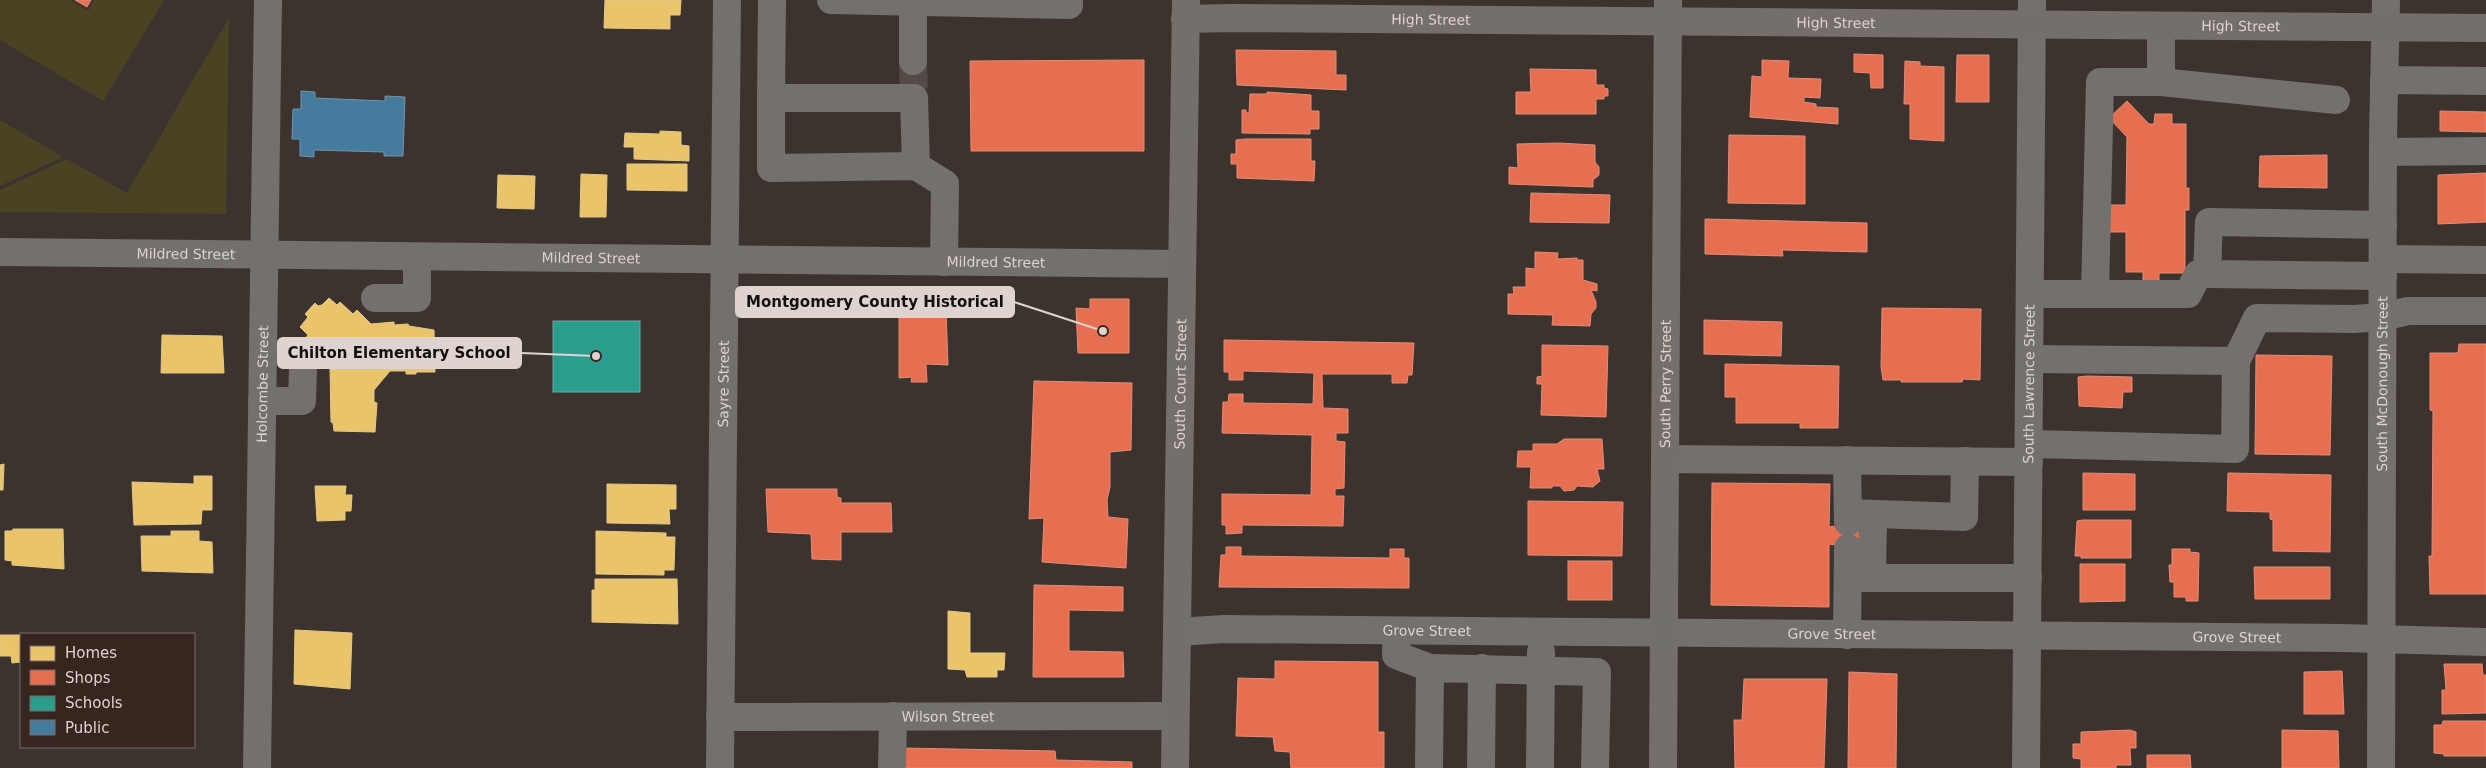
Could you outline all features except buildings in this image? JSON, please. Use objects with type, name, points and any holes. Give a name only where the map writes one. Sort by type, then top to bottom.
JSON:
[{"type":"main road","name":"High Street","points":[[1186,10],[1242,18],[1668,11],[2032,12],[2161,26],[2486,28]]},
{"type":"main road","name":"South Court Street","points":[[1175,768],[1186,10]]},
{"type":"main road","name":"South Perry Street","points":[[1663,768],[1668,11]]},
{"type":"street","name":"Holcombe Street","points":[[257,768],[268,0]]},
{"type":"street","name":"Sayre Street","points":[[720,768],[727,0]]},
{"type":"street","points":[[772,0],[771,168],[916,166],[945,184],[944,262]]},
{"type":"street","points":[[831,0],[1069,5],[1069,0]]},
{"type":"street","name":"South McDonough Street","points":[[2381,768],[2383,152],[2386,0]]},
{"type":"street","points":[[913,3],[913,61]]},
{"type":"street","name":"South Lawrence Street","points":[[2026,768],[2032,12]]},
{"type":"street","points":[[2161,26],[2161,82]]},
{"type":"street","points":[[2384,80],[2486,81]]},
{"type":"street","points":[[2095,294],[2100,82],[2161,82],[2336,100]]},
{"type":"street","points":[[771,98],[914,98],[916,166]]},
{"type":"street","points":[[2383,152],[2486,151]]},
{"type":"street","points":[[2207,274],[2209,222],[2383,225]]},
{"type":"street","name":"Mildred Street","points":[[0,252],[1182,264]]},
{"type":"street","points":[[375,298],[417,298],[417,257]]},
{"type":"street","points":[[2030,294],[2188,294],[2198,274],[2383,267],[2486,260]]},
{"type":"street","points":[[1665,459],[1965,461],[2029,453],[2235,449],[2236,361],[2257,318],[2354,319],[2382,317],[2408,311],[2486,311]]},
{"type":"street","points":[[2030,359],[2236,361]]},
{"type":"street","points":[[262,401],[302,401],[303,367]]},
{"type":"street","points":[[1847,460],[1860,578],[1847,635]]},
{"type":"street","points":[[1854,524],[1964,517],[1965,461]]},
{"type":"street","points":[[1854,524],[1860,578]]},
{"type":"street","points":[[1860,578],[2028,578]]},
{"type":"street","name":"Grove Street","points":[[1176,632],[1224,629],[2486,642]]},
{"type":"street","points":[[1397,631],[1396,655],[1430,668],[1541,669],[1597,672],[1595,768]]},
{"type":"street","points":[[1540,768],[1541,633]]},
{"type":"street","points":[[1430,668],[1430,768]]},
{"type":"street","points":[[1481,768],[1482,668]]},
{"type":"street","points":[[892,768],[893,716]]},
{"type":"street","name":"Wilson Street","points":[[720,717],[1175,716]]},
{"type":"shaded area","points":[[0,0],[70,0],[88,11],[94,0],[164,0],[103,101],[0,40]]},
{"type":"shaded area","points":[[229,18],[226,214],[0,212],[0,190],[67,159],[127,193]]},
{"type":"shaded area","points":[[0,120],[63,157],[0,186]]},
{"type":"tunnel","points":[[913,61],[914,98]]},
{"type":"place","name":"Montgomery County Historical","points":[[1103,331]]},
{"type":"place","name":"Chilton Elementary School","points":[[596,356]]}]
